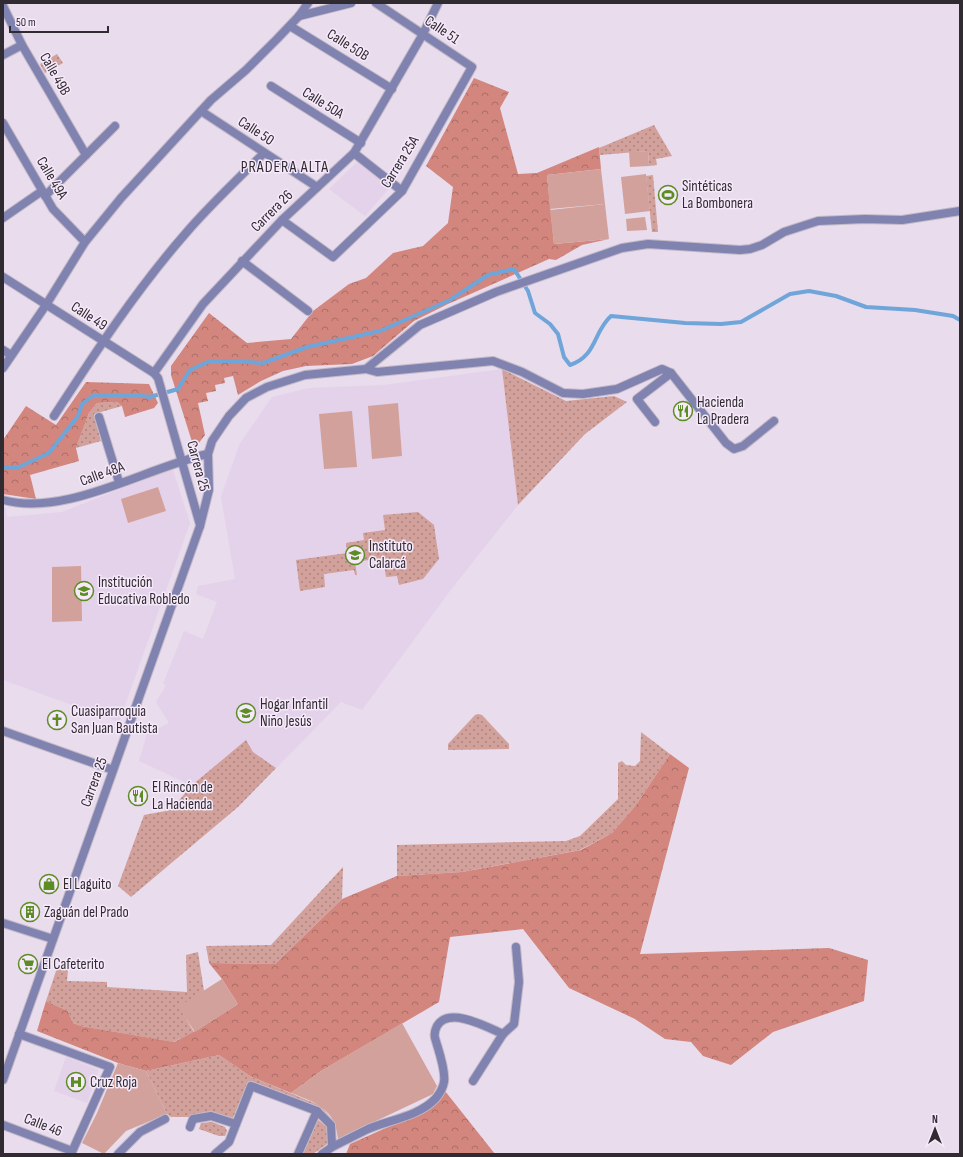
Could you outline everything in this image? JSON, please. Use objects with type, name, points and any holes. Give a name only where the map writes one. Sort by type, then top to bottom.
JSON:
[{"type":"street","points":[[3,368],[46,305],[85,242],[121,198],[201,111],[290,26],[308,3]]},
{"type":"street","points":[[299,16],[351,3]]},
{"type":"street","name":"Calle 51","points":[[376,3],[472,67]]},
{"type":"street","name":"Carrera 26","points":[[158,379],[203,304],[282,220],[354,153],[423,34],[438,3]]},
{"type":"street","name":"Calle 49B","points":[[3,6],[22,45],[86,155]]},
{"type":"street","name":"Calle 50B","points":[[290,26],[392,89]]},
{"type":"street","points":[[3,55],[22,45]]},
{"type":"street","name":"Carrera 25A","points":[[282,220],[333,257],[402,191],[472,67]]},
{"type":"street","name":"Calle 50A","points":[[270,86],[361,143]]},
{"type":"street","name":"Calle 50","points":[[201,111],[317,187]]},
{"type":"street","name":"Calle 49A","points":[[3,123],[53,209],[85,242]]},
{"type":"street","points":[[3,218],[44,194],[115,126]]},
{"type":"street","points":[[54,416],[103,341],[143,286],[186,233],[264,153]]},
{"type":"street","points":[[354,153],[402,191]]},
{"type":"street","points":[[366,369],[420,325],[496,292],[622,248],[647,244],[750,249],[762,245],[784,232],[818,221],[865,219],[902,220],[960,211]]},
{"type":"street","points":[[242,262],[308,311]]},
{"type":"street","name":"Calle 49","points":[[3,276],[103,341],[158,379]]},
{"type":"street","points":[[3,350],[11,355]]},
{"type":"street","points":[[200,526],[209,490],[208,454],[212,441],[229,416],[246,398],[288,379],[305,375],[366,369],[377,372],[493,361],[522,372],[563,393],[583,394],[617,389],[662,369],[672,373],[726,443],[734,449],[743,446],[774,421]]},
{"type":"street","points":[[655,422],[638,399],[672,373]]},
{"type":"street","name":"Carrera 25","points":[[3,1080],[200,526],[167,405],[158,379]]},
{"type":"street","points":[[99,417],[119,482]]},
{"type":"street","name":"Calle 48A","points":[[3,500],[14,503],[38,504],[61,502],[182,460],[208,454]]},
{"type":"street","points":[[3,732],[113,770]]},
{"type":"street","points":[[3,923],[53,939]]},
{"type":"street","points":[[473,1081],[503,1034],[514,1024],[516,1018],[519,982],[516,947]]},
{"type":"street","points":[[322,1154],[332,1147],[367,1130],[424,1108],[434,1099],[441,1091],[444,1082],[434,1036],[435,1029],[440,1020],[449,1017],[459,1018],[481,1024],[503,1034]]},
{"type":"street","points":[[19,1034],[110,1067],[72,1153]]},
{"type":"street","points":[[215,1154],[229,1142],[251,1086],[317,1111],[331,1126],[332,1147]]},
{"type":"street","points":[[298,1154],[317,1111]]},
{"type":"street","points":[[190,1127],[193,1119],[210,1116],[236,1124]]},
{"type":"street","points":[[118,1154],[140,1132],[165,1119]]},
{"type":"street","name":"Calle 46","points":[[3,1125],[72,1153]]},
{"type":"shaded area","points":[[57,54],[63,63],[45,73],[40,64]]},
{"type":"shaded area","points":[[654,125],[672,156],[656,159],[657,165],[649,166],[648,151],[600,155],[599,148]]},
{"type":"shaded area","points":[[648,151],[649,166],[630,167],[629,152]]},
{"type":"shaded area","points":[[357,162],[390,187],[365,216],[329,189]]},
{"type":"shaded area","points":[[601,169],[605,204],[550,209],[547,175]]},
{"type":"shaded area","points":[[646,174],[650,211],[625,214],[621,177]]},
{"type":"shaded area","points":[[653,175],[658,232],[652,232],[646,176]]},
{"type":"shaded area","points":[[605,204],[609,239],[554,244],[550,210]]},
{"type":"shaded area","points":[[645,217],[647,230],[627,231],[626,219]]},
{"type":"shaded area","name":"Instituto Calarcá","points":[[502,369],[518,505],[450,591],[362,710],[341,702],[238,807],[139,761],[147,734],[169,723],[156,702],[166,685],[163,684],[184,631],[203,639],[217,602],[196,594],[198,586],[235,579],[221,497],[239,445],[272,397],[309,388],[384,385]]},
{"type":"shaded area","points":[[502,369],[566,401],[614,396],[627,402],[585,434],[518,505]]},
{"type":"shaded area","points":[[117,402],[122,406],[94,414],[101,441],[76,448],[89,413],[97,403]]},
{"type":"shaded area","points":[[398,403],[402,456],[372,459],[368,406]]},
{"type":"shaded area","points":[[352,411],[357,467],[324,469],[319,414]]},
{"type":"shaded area","name":"Institución Educativa Robledo","points":[[168,470],[173,470],[190,523],[119,722],[3,680],[3,508],[6,508],[7,517],[62,512]]},
{"type":"shaded area","points":[[158,487],[166,511],[128,523],[121,499]]},
{"type":"shaded area","points":[[418,512],[434,525],[439,559],[423,579],[399,585],[397,576],[386,577],[383,558],[355,562],[357,575],[355,575],[354,570],[324,574],[325,587],[300,591],[296,560],[347,553],[346,543],[364,540],[363,533],[385,530],[383,515]]},
{"type":"shaded area","points":[[81,566],[82,621],[52,622],[52,567]]},
{"type":"shaded area","points":[[475,715],[482,715],[509,744],[509,749],[448,750],[448,744]]},
{"type":"shaded area","points":[[641,732],[670,754],[636,805],[612,833],[580,850],[462,872],[397,876],[397,845],[566,841],[580,836],[618,799],[618,763],[622,761],[626,765],[635,766],[640,761]]},
{"type":"shaded area","points":[[246,740],[253,752],[276,768],[238,807],[131,897],[118,886],[144,815],[171,810],[191,786]]},
{"type":"shaded area","points":[[343,867],[342,899],[275,964],[209,963],[206,946],[271,945]]},
{"type":"shaded area","points":[[198,952],[204,991],[179,1007],[194,1032],[173,1042],[81,1026],[73,1023],[68,1011],[46,1001],[57,968],[68,970],[67,981],[107,982],[107,987],[187,992],[186,955]]},
{"type":"shaded area","points":[[222,979],[238,1004],[195,1032],[178,1007]]},
{"type":"shaded area","points":[[402,1023],[437,1086],[433,1094],[338,1139],[333,1120],[323,1108],[291,1093],[321,1071]]},
{"type":"shaded area","points":[[219,1055],[250,1076],[321,1106],[332,1119],[320,1107],[251,1081],[248,1082],[233,1118],[211,1112],[188,1117],[171,1117],[167,1114],[146,1071]]},
{"type":"shaded area","name":"Cruz Roja","points":[[66,1057],[99,1070],[87,1103],[54,1091]]},
{"type":"shaded area","points":[[118,1063],[146,1071],[167,1114],[126,1131],[104,1154],[82,1143],[97,1113]]},
{"type":"shaded area","points":[[318,1120],[327,1127],[327,1144],[313,1154],[303,1154]]},
{"type":"shaded area","points":[[212,1122],[225,1127],[227,1131],[225,1136],[219,1136],[199,1129],[201,1123]]},
{"type":"green space","points":[[474,78],[509,92],[500,108],[518,174],[537,173],[599,147],[601,169],[547,175],[554,244],[609,239],[582,245],[556,260],[549,259],[448,304],[414,321],[373,356],[352,364],[306,366],[283,371],[261,381],[238,395],[233,376],[224,378],[225,383],[215,385],[216,391],[206,393],[208,401],[198,403],[205,435],[198,444],[193,445],[171,375],[171,366],[209,313],[247,343],[291,339],[313,311],[349,284],[366,278],[393,253],[423,246],[448,223],[453,187],[426,166]]},
{"type":"green space","points":[[86,382],[149,384],[158,403],[154,408],[125,417],[122,406],[117,402],[97,403],[89,413],[76,448],[79,461],[30,475],[36,499],[3,494],[3,440],[26,406],[56,425]]},
{"type":"green space","points":[[670,754],[689,768],[640,954],[829,948],[868,960],[864,1001],[773,1032],[731,1065],[703,1056],[691,1042],[665,1039],[635,1019],[569,988],[523,929],[450,937],[439,1002],[321,1071],[291,1093],[250,1076],[219,1055],[146,1071],[118,1063],[37,1031],[46,1001],[68,1011],[73,1023],[81,1026],[174,1042],[199,1029],[238,1004],[222,979],[209,963],[275,964],[342,899],[397,876],[462,872],[581,850],[612,833],[636,805]]},
{"type":"green space","points":[[445,1091],[495,1154],[346,1154],[350,1144],[426,1110],[438,1102]]},
{"type":"waterway","points":[[3,468],[19,467],[49,453],[78,416],[82,404],[94,395],[136,395],[150,397],[178,389],[190,370],[210,361],[263,363],[307,347],[380,331],[450,300],[488,275],[514,269],[528,291],[535,313],[550,324],[558,334],[564,357],[570,365],[579,361],[585,356],[590,350],[605,322],[611,316],[685,323],[721,324],[741,322],[790,294],[809,291],[836,296],[866,307],[915,310],[953,316],[960,320]]},
{"type":"place","name":"Sintéticas La Bombonera","points":[[668,195]]},
{"type":"place","name":"Hacienda La Pradera","points":[[683,411]]},
{"type":"place","name":"Instituto Calarcá","points":[[355,555]]},
{"type":"place","name":"Institución Educativa Robledo","points":[[84,591]]},
{"type":"place","name":"Hogar Infantil Niño Jesús","points":[[246,713]]},
{"type":"place","name":"Cuasiparroquia San Juan Bautista","points":[[57,720]]},
{"type":"place","name":"El Rincón de La Hacienda","points":[[138,796]]},
{"type":"place","name":"El Laguito","points":[[49,884]]},
{"type":"place","name":"Zaguán del Prado","points":[[30,912]]},
{"type":"place","name":"El Cafeterito","points":[[28,964]]},
{"type":"place","name":"Cruz Roja","points":[[76,1082]]},
{"type":"district","name":"PRADERA ALTA","points":[[285,167]]}]
